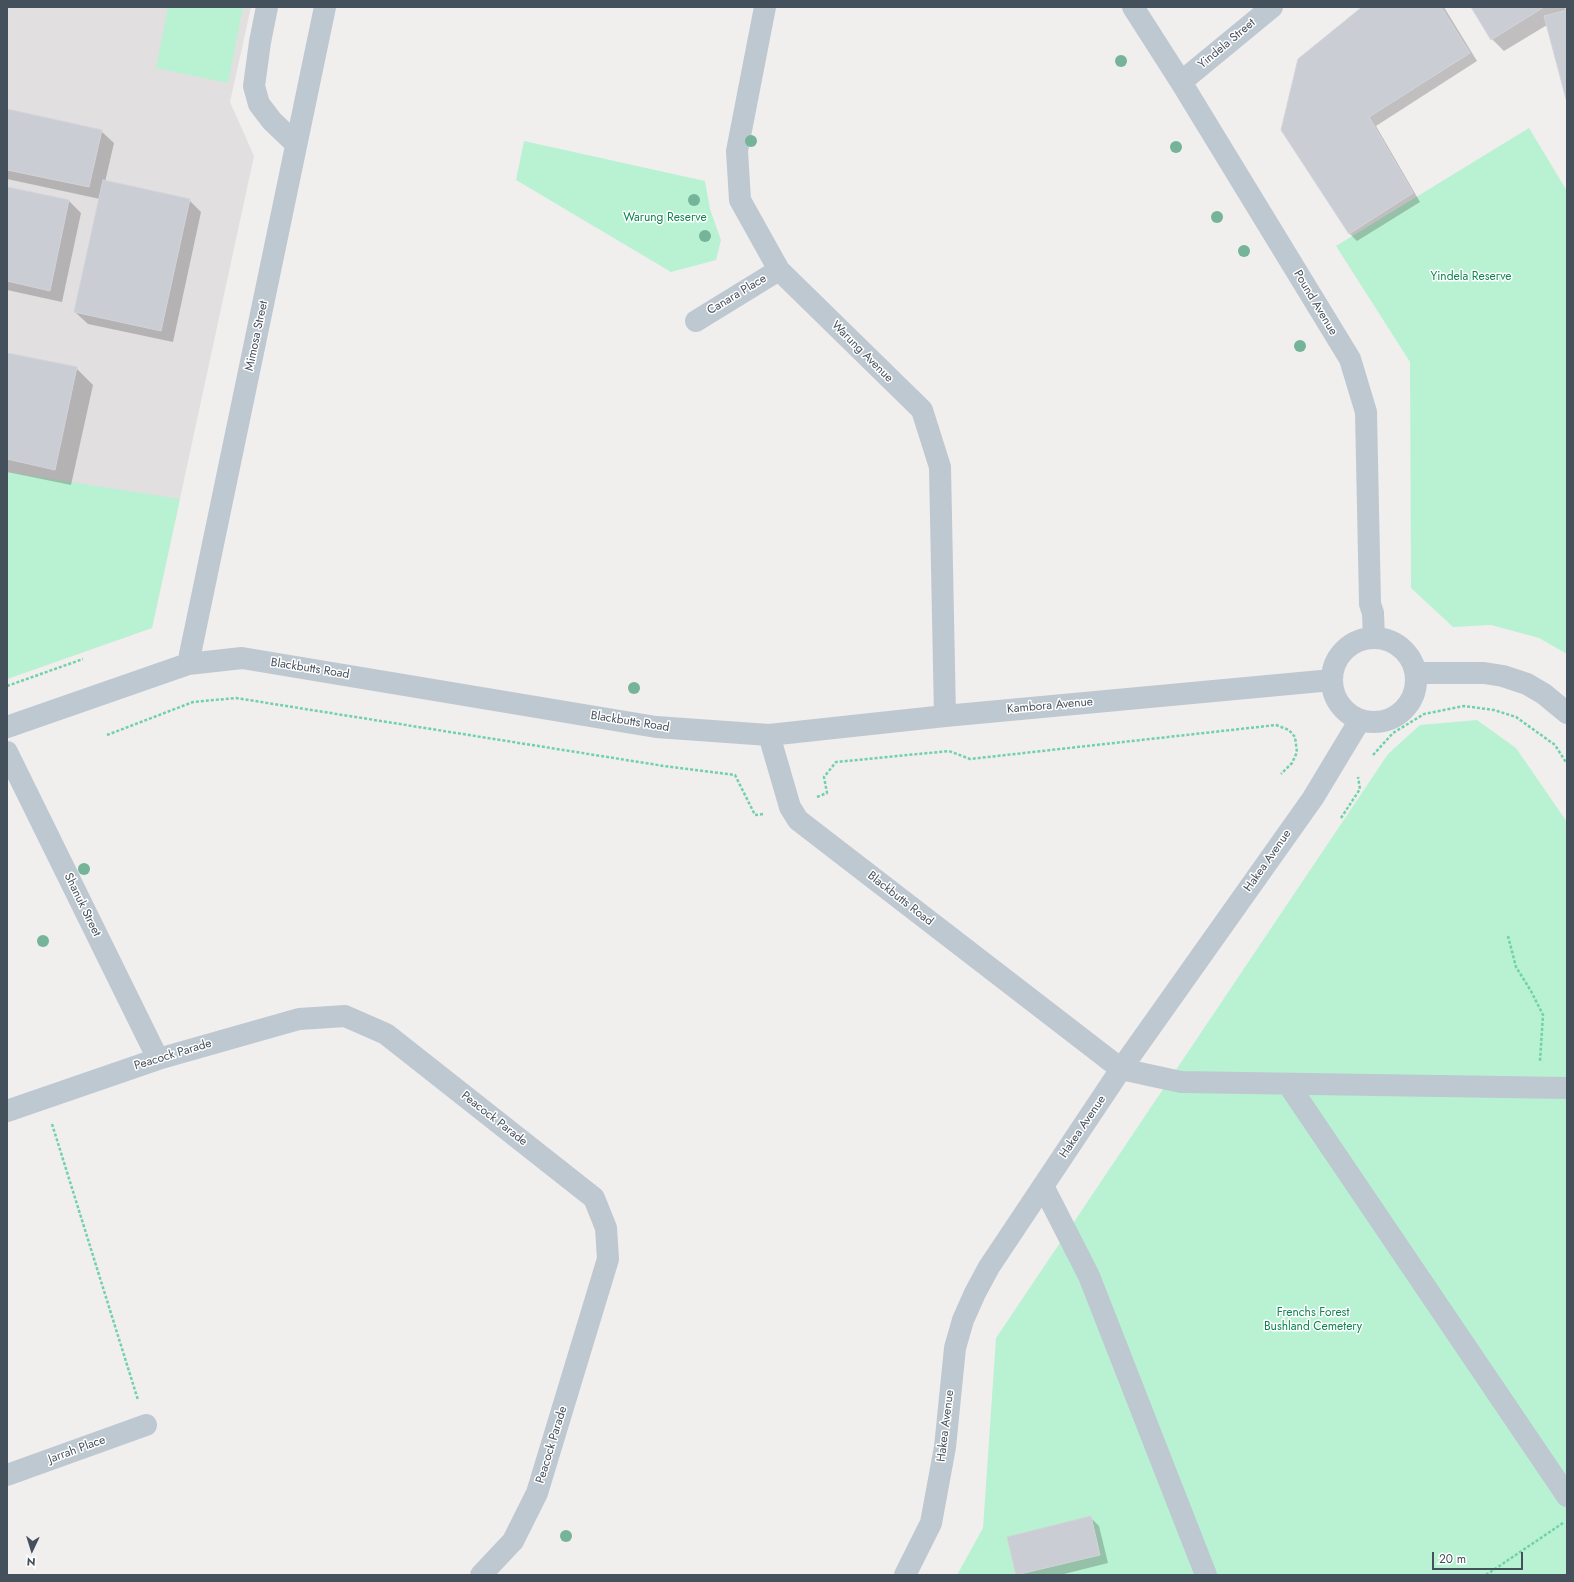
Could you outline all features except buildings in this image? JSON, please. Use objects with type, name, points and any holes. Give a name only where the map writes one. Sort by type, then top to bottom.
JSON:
[{"type":"street","points":[[267,7],[260,42],[254,86],[259,104],[272,121],[296,144]]},
{"type":"street","name":"Mimosa Street","points":[[188,664],[325,7]]},
{"type":"street","name":"Warung Avenue","points":[[765,7],[737,151],[740,200],[779,270],[922,410],[940,467],[945,716]]},
{"type":"street","name":"Pound Avenue","points":[[1133,7],[1182,82],[1350,359],[1366,412],[1370,604],[1373,613],[1374,638]]},
{"type":"street","name":"Yindela Street","points":[[1182,82],[1272,7]]},
{"type":"street","name":"Canara Place","points":[[696,320],[779,270]]},
{"type":"street","points":[[1374,638],[1389,640],[1401,648],[1411,659],[1416,673],[1416,685],[1413,697],[1406,708],[1396,716],[1385,721],[1372,722],[1360,720],[1349,714],[1340,704],[1334,693],[1332,680],[1334,667],[1340,656],[1349,646],[1361,640],[1374,638]]},
{"type":"street","name":"Blackbutts Road","points":[[7,727],[188,664],[242,658],[656,727],[769,735],[790,807],[798,820],[1121,1069]]},
{"type":"street","points":[[1416,673],[1484,673],[1503,676],[1527,684],[1544,694],[1567,713]]},
{"type":"street","name":"Kambora Avenue","points":[[769,735],[945,716],[1332,680]]},
{"type":"street","name":"Hakea Avenue","points":[[905,1575],[931,1523],[945,1447],[955,1348],[962,1320],[974,1293],[1121,1069],[1312,798],[1360,720]]},
{"type":"street","name":"Shanuk Street","points":[[7,752],[158,1059]]},
{"type":"street","name":"Peacock Parade","points":[[7,1111],[158,1059],[299,1019],[345,1016],[386,1034],[594,1198],[606,1228],[608,1259],[538,1493],[513,1541],[481,1575]]},
{"type":"street","points":[[1121,1069],[1181,1082],[1567,1088]]},
{"type":"street","points":[[1288,1084],[1567,1496]]},
{"type":"street","points":[[1043,1186],[1089,1276],[1206,1575]]},
{"type":"street","name":"Jarrah Place","points":[[7,1475],[146,1425]]},
{"type":"path","points":[[7,686],[83,660]]},
{"type":"path","points":[[107,735],[193,702],[236,698],[664,766],[735,775],[755,815],[765,814]]},
{"type":"path","points":[[1372,756],[1393,733],[1424,714],[1464,706],[1494,710],[1516,717],[1555,745],[1567,764]]},
{"type":"path","points":[[817,797],[827,793],[824,777],[836,762],[949,751],[970,758],[1276,725],[1289,730],[1295,737],[1297,752],[1292,763],[1281,774]]},
{"type":"path","points":[[1341,818],[1360,789],[1357,774]]},
{"type":"path","points":[[1508,936],[1516,967],[1531,991],[1543,1015],[1538,1087]]},
{"type":"path","points":[[44,1098],[146,1425]]},
{"type":"path","points":[[1486,1575],[1567,1521]]},
{"type":"shaded area","points":[[7,7],[251,7],[230,102],[254,156],[152,628],[7,679]]},
{"type":"green space","points":[[168,7],[243,7],[228,83],[156,68]]},
{"type":"green space","name":"Yindela Reserve","points":[[1529,128],[1567,191],[1567,654],[1539,638],[1491,625],[1453,627],[1411,588],[1410,362],[1336,246]]},
{"type":"green space","name":"Warung Reserve","points":[[524,141],[705,181],[710,209],[721,240],[716,260],[671,272],[516,180]]},
{"type":"green space","points":[[7,472],[180,499],[152,628],[7,679]]},
{"type":"green space","name":"Frenchs Forest Bushland Cemetery","points":[[1477,720],[1516,748],[1567,822],[1567,1575],[957,1575],[983,1528],[996,1338],[1388,754],[1420,725]]}]
